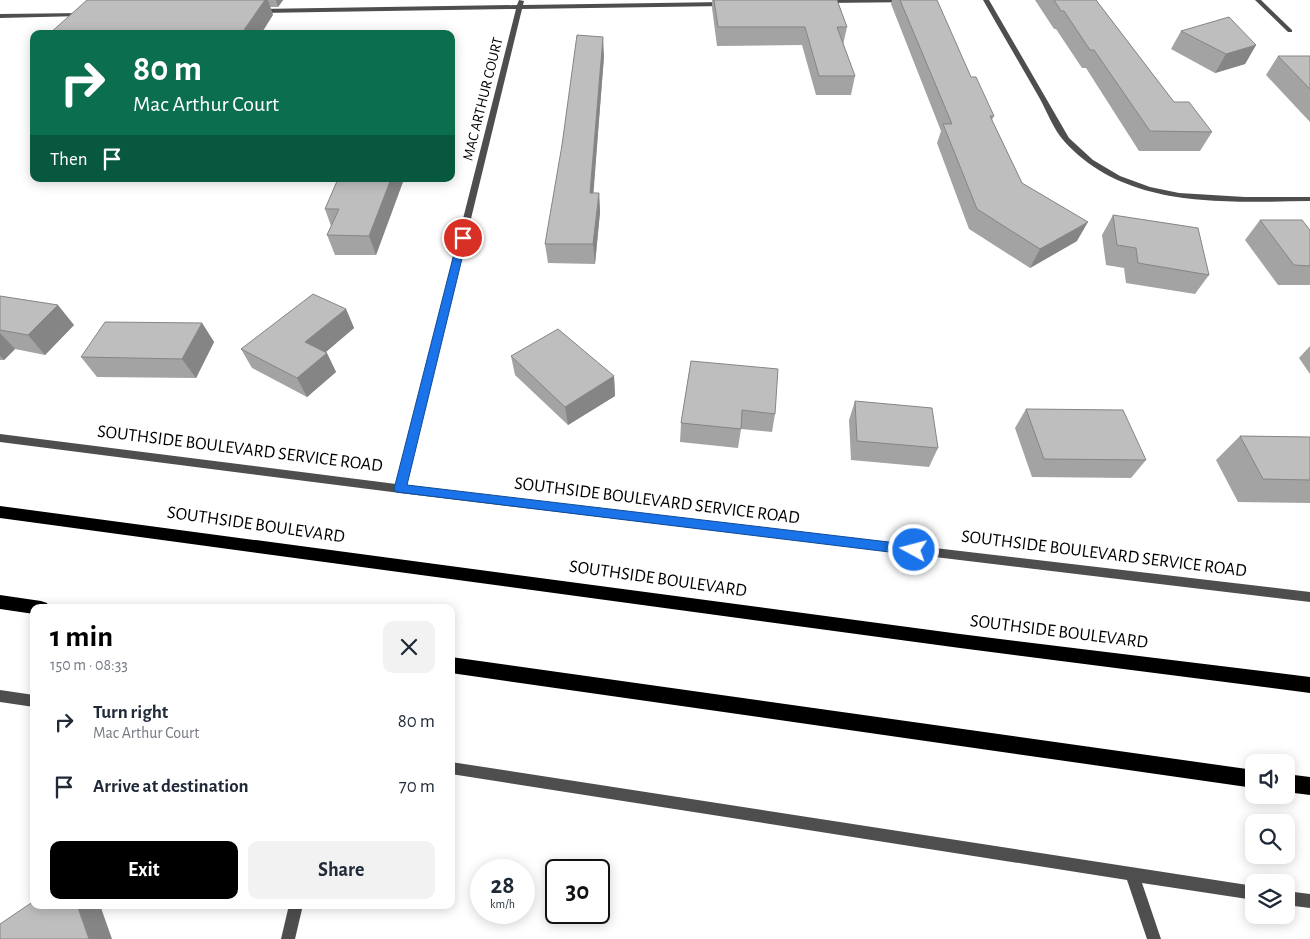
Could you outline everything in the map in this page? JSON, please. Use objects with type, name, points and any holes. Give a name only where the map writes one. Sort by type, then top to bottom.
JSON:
[{"type":"highway","name":"SOUTHSIDE BOULEVARD","points":[[0,512],[950,640],[1310,685]]},
{"type":"highway","points":[[0,602],[30,606]]},
{"type":"highway","points":[[455,666],[1245,777]]},
{"type":"highway","points":[[1295,784],[1310,786]]},
{"type":"street","points":[[815,2],[923,0]]},
{"type":"street","points":[[986,0],[1066,139],[1079,154],[1096,166],[1133,183],[1185,197],[1306,199],[1310,208]]},
{"type":"street","points":[[1258,0],[1290,31]]},
{"type":"street","points":[[255,11],[521,3],[736,3]]},
{"type":"street","name":"MAC ARTHUR COURT","points":[[400,489],[521,3]]},
{"type":"street","points":[[0,16],[88,14]]},
{"type":"street","name":"SOUTHSIDE BOULEVARD SERVICE ROAD","points":[[0,438],[400,489],[1310,597]]},
{"type":"street","points":[[0,696],[30,700]]},
{"type":"street","points":[[455,769],[1245,892]]},
{"type":"street","points":[[1132,874],[1154,939]]},
{"type":"street","points":[[1295,900],[1310,902]]},
{"type":"street","points":[[288,939],[295,909]]},
{"type":"building","points":[[87,0],[265,0],[244,30],[53,30]]},
{"type":"building","points":[[714,0],[837,0],[847,27],[837,27],[855,76],[819,76],[805,27],[718,27]]},
{"type":"building","points":[[900,0],[937,0],[971,77],[976,77],[994,116],[990,116],[1022,183],[1088,222],[1040,249],[977,209],[943,124],[952,124]]},
{"type":"building","points":[[1054,0],[1096,0],[1174,102],[1189,102],[1212,132],[1150,131],[1094,50],[1090,50],[1064,11],[1061,11]]},
{"type":"building","points":[[1229,17],[1256,45],[1226,54],[1181,31]]},
{"type":"building","points":[[577,35],[603,37],[590,193],[599,193],[593,244],[545,244],[562,145]]},
{"type":"building","points":[[1278,56],[1310,56],[1310,89]]},
{"type":"building","points":[[337,182],[390,182],[369,236],[327,235],[339,209],[325,209]]},
{"type":"building","points":[[1113,215],[1198,228],[1209,275],[1138,263],[1136,248],[1117,245]]},
{"type":"building","points":[[1260,220],[1302,220],[1310,230],[1310,266],[1294,265]]},
{"type":"building","points":[[313,294],[346,309],[305,342],[327,353],[297,378],[241,349]]},
{"type":"building","points":[[0,296],[58,305],[28,335],[0,330]]},
{"type":"building","points":[[105,322],[202,323],[182,359],[81,357]]},
{"type":"building","points":[[558,329],[614,376],[565,407],[511,356]]},
{"type":"building","points":[[691,361],[778,369],[775,414],[742,410],[741,429],[681,423]]},
{"type":"building","points":[[855,401],[932,408],[938,448],[857,441]]},
{"type":"building","points":[[1026,409],[1123,410],[1146,460],[1044,459]]},
{"type":"building","points":[[1240,436],[1310,437],[1310,480],[1263,479]]},
{"type":"building","points":[[30,904],[30,909],[78,909],[89,939],[0,939],[0,924]]},
{"type":"route","points":[[463,238],[400,489],[914,550]]}]
